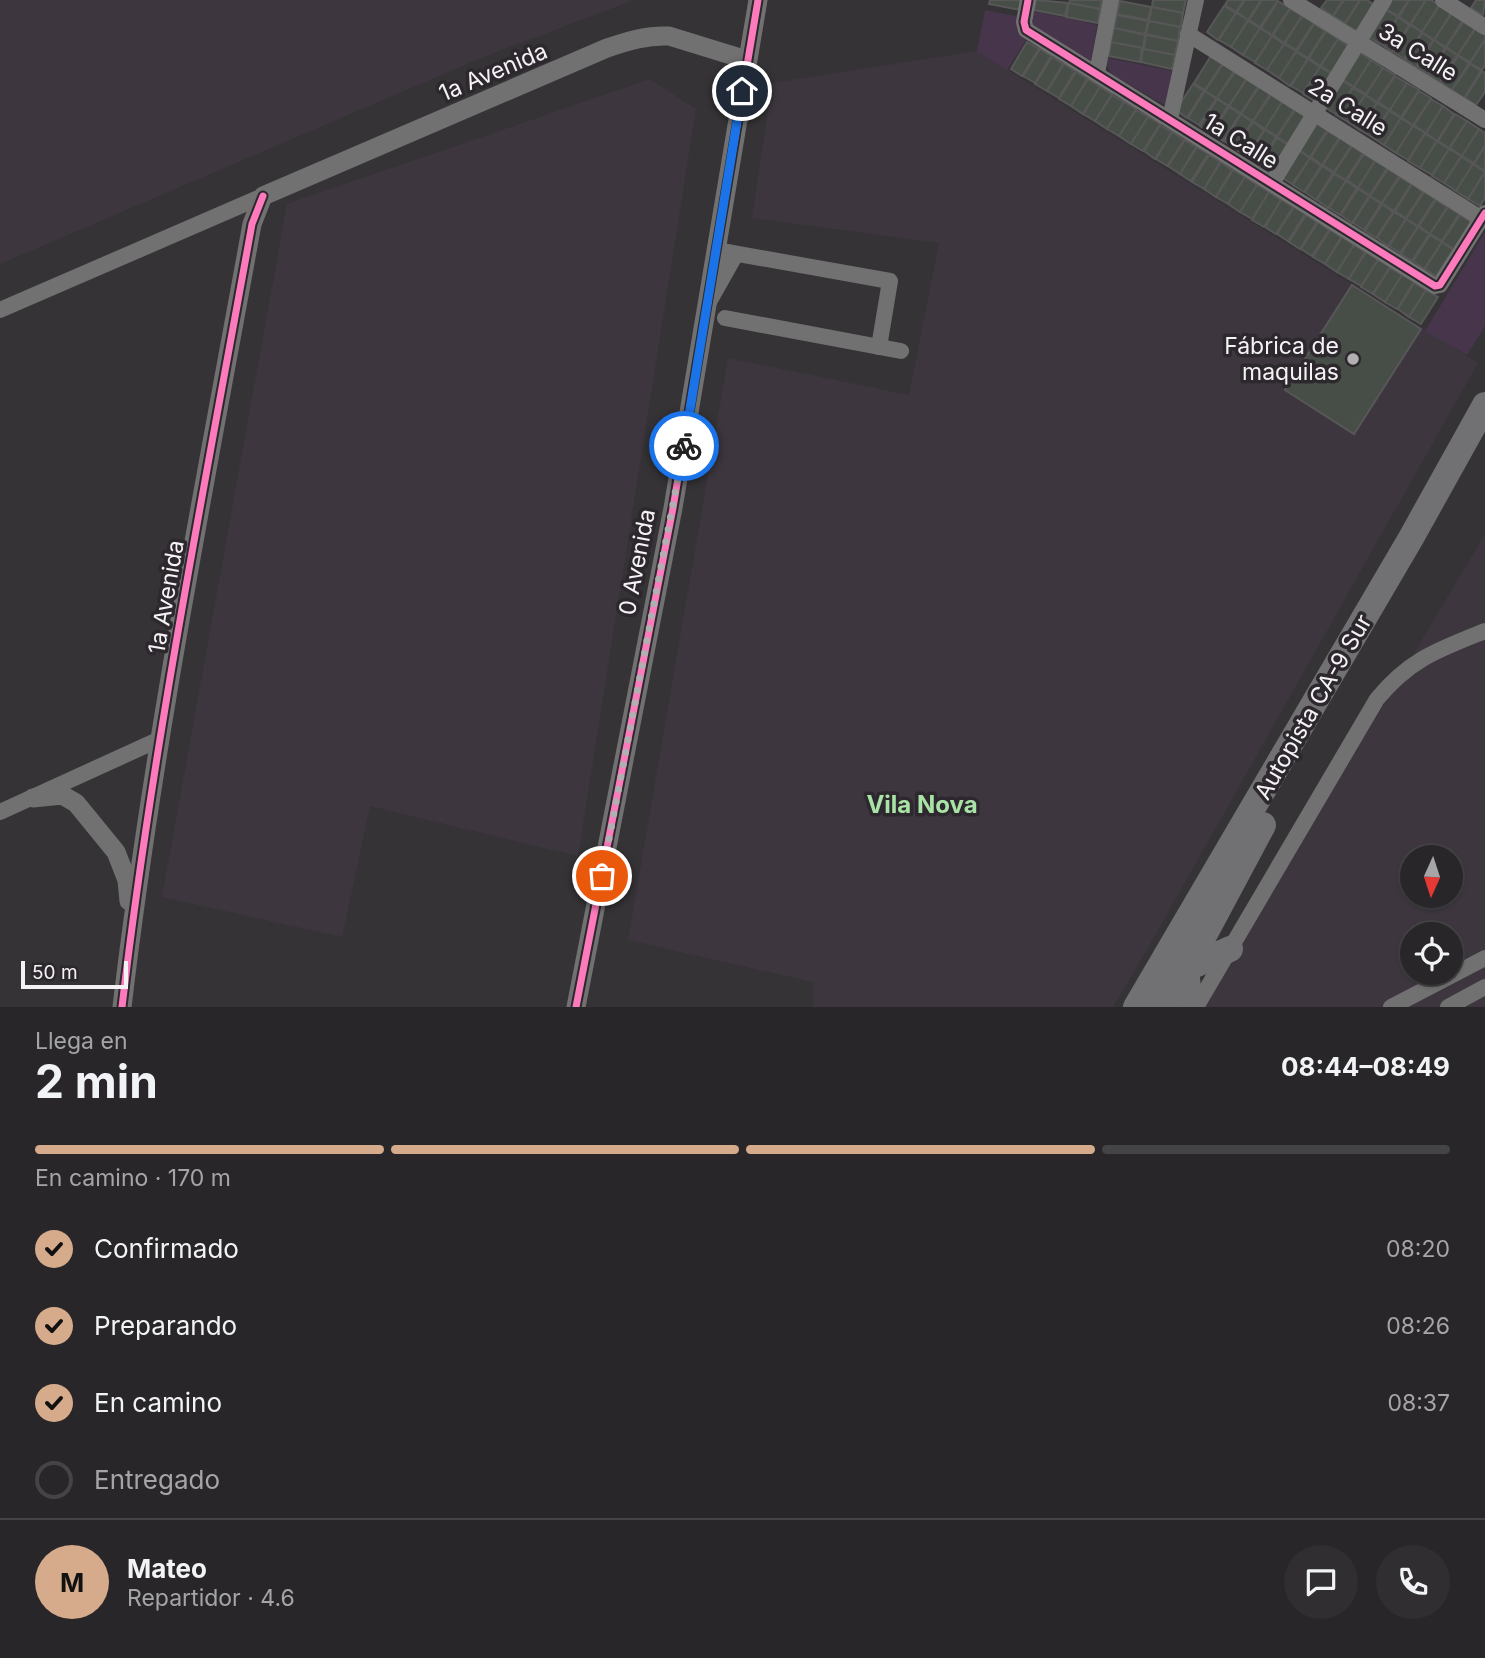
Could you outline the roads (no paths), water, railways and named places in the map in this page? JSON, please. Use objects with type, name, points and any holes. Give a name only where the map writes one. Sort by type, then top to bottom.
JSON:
[{"type":"highway","name":"Autopista CA-9 Sur","points":[[1136,1007],[1411,538],[1485,405]]},
{"type":"highway","name":"Autopista CA-9 Sur","points":[[1163,1007],[1273,807],[1485,442]]},
{"type":"highway","points":[[1190,1007],[1186,969],[1230,949]]},
{"type":"street","name":"0 Avenida","points":[[576,1007],[670,522],[708,305],[726,252],[747,60],[758,0]]},
{"type":"street","name":"1a Calle","points":[[1028,0],[1024,22],[1026,30],[1435,286],[1440,285],[1483,216]]},
{"type":"street","points":[[1097,73],[1111,0]]},
{"type":"street","points":[[1170,119],[1196,0]]},
{"type":"street","name":"3a Calle","points":[[1292,0],[1485,120]]},
{"type":"street","points":[[1272,183],[1384,0]]},
{"type":"street","points":[[1443,0],[1485,27]]},
{"type":"street","name":"2a Calle","points":[[1188,34],[1483,216]]},
{"type":"street","name":"1a Avenida","points":[[0,310],[633,40],[656,35],[669,36],[747,60]]},
{"type":"street","name":"1a Avenida","points":[[122,1007],[131,926],[160,738],[252,224],[263,196]]},
{"type":"street","points":[[726,252],[890,281],[879,346]]},
{"type":"street","points":[[725,318],[901,351]]},
{"type":"street","points":[[1196,1007],[1377,699],[1413,664],[1447,646],[1485,631]]},
{"type":"street","points":[[0,812],[160,738]]},
{"type":"street","points":[[33,798],[62,795],[76,803],[95,824],[116,852],[127,880],[131,926]]},
{"type":"street","points":[[1391,1007],[1485,958]]},
{"type":"street","points":[[1448,1007],[1485,987]]},
{"type":"place","name":"Fábrica de maquilas","points":[[1353,359]]},
{"type":"district","name":"Vila Nova","points":[[922,804]]}]
